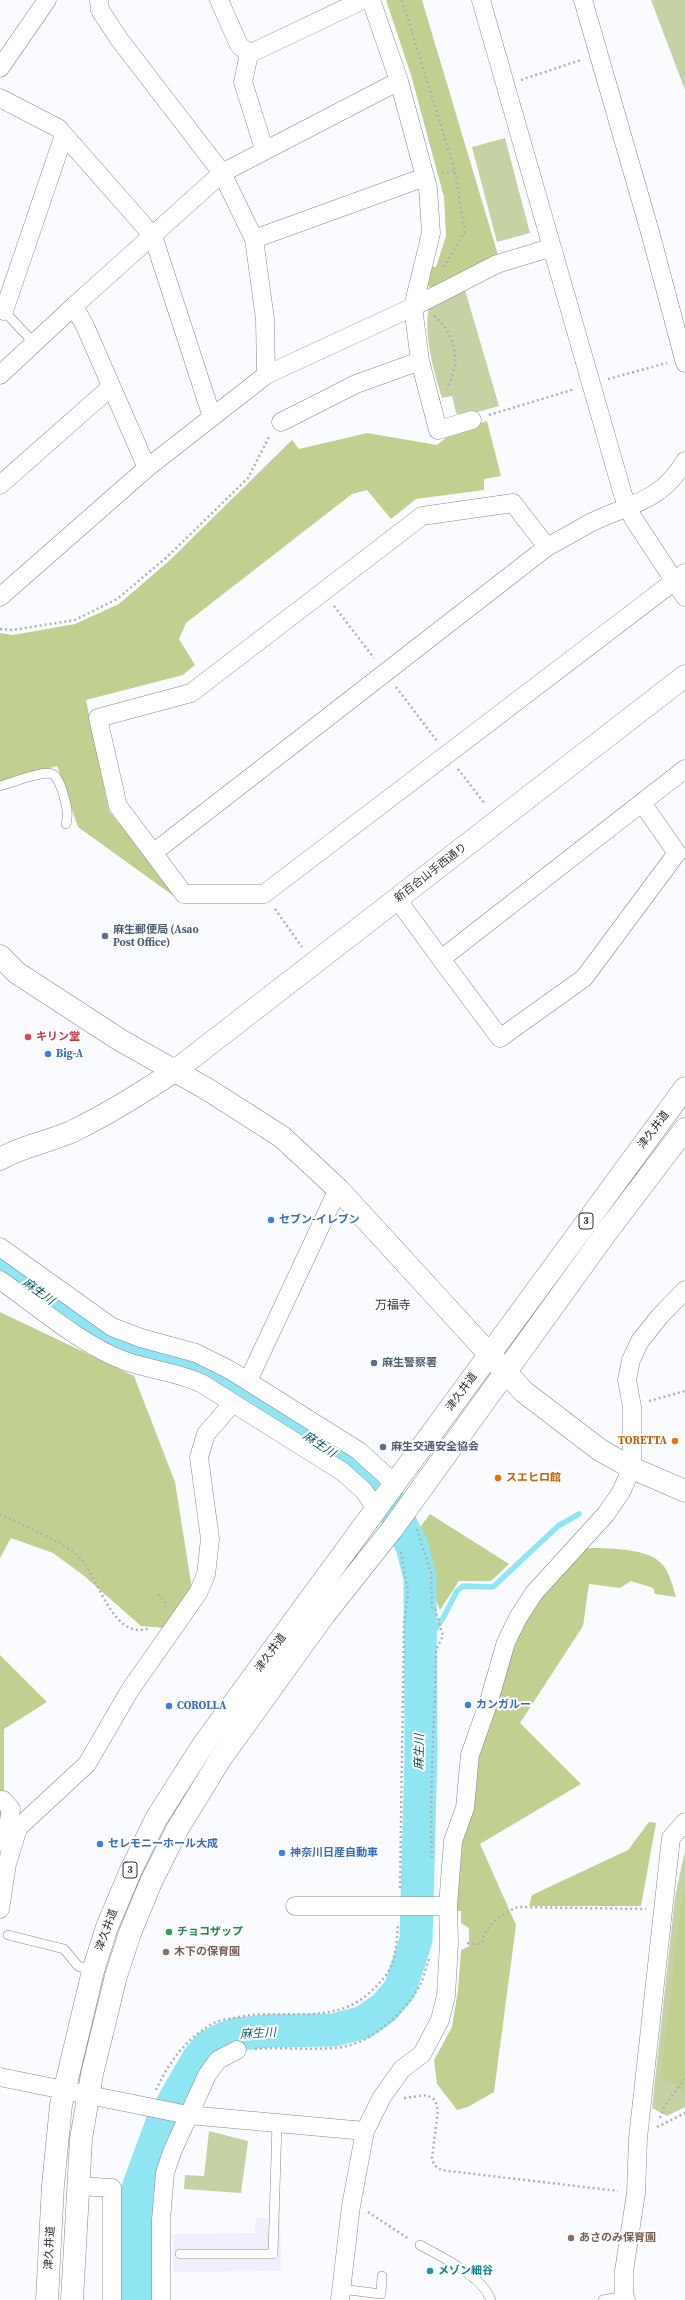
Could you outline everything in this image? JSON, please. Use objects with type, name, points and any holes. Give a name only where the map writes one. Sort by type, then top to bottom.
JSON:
[{"type":"main road","name":"新百合山手西通り","points":[[0,1159],[31,1145],[69,1132],[122,1107],[176,1070],[685,676]]},
{"type":"main road","points":[[0,956],[17,973],[120,1040],[176,1070],[282,1138],[338,1189],[524,1392],[600,1450],[632,1468],[685,1491]]},
{"type":"main road","name":"津久井道","points":[[47,2300],[53,2185],[64,2090],[93,1971],[107,1927],[128,1877],[156,1819],[203,1745],[488,1354],[685,1088]]},
{"type":"main road","name":"津久井道","points":[[72,2300],[78,2186],[88,2094],[116,1976],[130,1933],[151,1882],[178,1828],[221,1758],[324,1615],[393,1528],[411,1518],[505,1372],[685,1128]]},
{"type":"street","points":[[0,68],[47,0]]},
{"type":"street","points":[[99,0],[100,10],[119,39],[222,173],[254,239],[265,319],[266,375]]},
{"type":"street","points":[[219,0],[239,45],[249,54]]},
{"type":"street","points":[[249,54],[362,0]]},
{"type":"street","points":[[371,0],[430,176],[431,233],[413,307],[420,360],[438,430],[472,420]]},
{"type":"street","points":[[481,0],[550,248],[628,507],[633,518],[679,577],[685,596]]},
{"type":"street","points":[[583,0],[685,360]]},
{"type":"street","points":[[249,54],[243,82],[264,149]]},
{"type":"street","points":[[0,375],[74,306],[222,173],[264,149],[399,81]]},
{"type":"street","points":[[0,98],[58,128],[153,236],[212,417]]},
{"type":"street","points":[[4,311],[64,135]]},
{"type":"street","points":[[254,239],[430,176]]},
{"type":"street","points":[[0,597],[147,468],[266,375],[413,307],[497,264],[550,248]]},
{"type":"street","points":[[74,306],[85,326],[147,468]]},
{"type":"street","points":[[277,426],[356,384],[420,360]]},
{"type":"street","points":[[0,485],[111,387]]},
{"type":"street","points":[[153,853],[547,548],[590,523],[645,501],[665,488],[677,475],[685,461]]},
{"type":"street","points":[[547,548],[513,503],[422,516],[191,694],[98,718],[118,806],[184,894],[264,894],[452,761],[679,577]]},
{"type":"street","points":[[441,959],[685,769]]},
{"type":"street","points":[[397,899],[500,1038],[584,978],[677,853],[642,803]]},
{"type":"street","points":[[248,1381],[338,1189]]},
{"type":"street","points":[[0,1247],[112,1328],[196,1354],[248,1381],[258,1403],[343,1472],[364,1491],[385,1497]]},
{"type":"street","points":[[0,1280],[94,1346],[125,1361],[182,1375],[201,1383],[233,1403],[258,1403],[359,1451],[385,1497]]},
{"type":"street","points":[[340,2294],[357,2206],[365,2131],[382,2096],[402,2069],[422,2054],[440,2020],[446,1996],[448,1967],[448,1906],[453,1841],[465,1808],[470,1755],[489,1701],[506,1642],[519,1616],[534,1593],[606,1514],[621,1492],[632,1468],[632,1407],[626,1380],[631,1360],[640,1340],[685,1290]]},
{"type":"street","points":[[0,1909],[7,1864],[18,1828],[87,1764],[130,1690],[179,1623],[198,1593],[206,1575],[210,1539],[199,1457],[206,1434],[233,1403]]},
{"type":"street","points":[[0,1800],[3,1800],[11,1809],[5,1841],[7,1864]]},
{"type":"street","points":[[625,2298],[624,2271],[636,2193],[638,2138],[671,1838],[685,1822]]},
{"type":"street","points":[[295,1906],[448,1906]]},
{"type":"street","points":[[161,2300],[161,2220],[165,2173],[184,2114],[207,2075],[218,2060],[237,2050]]},
{"type":"street","points":[[0,2077],[184,2114],[365,2131]]},
{"type":"street","points":[[78,2186],[112,2188],[112,2300]]},
{"type":"lane","points":[[4,311],[34,343]]},
{"type":"lane","points":[[0,786],[44,773],[52,774],[57,779],[62,791],[68,814],[66,824]]},
{"type":"lane","points":[[8,1935],[64,1949],[78,1966],[93,1971]]},
{"type":"lane","points":[[180,2254],[273,2254],[277,2123]]},
{"type":"lane","points":[[420,2246],[460,2267],[488,2293],[491,2300]]},
{"type":"lane","points":[[340,2294],[381,2294],[382,2276]]},
{"type":"lane","points":[[603,2300],[625,2298]]},
{"type":"path","points":[[402,0],[455,171],[465,232],[438,275]]},
{"type":"path","points":[[504,85],[599,55]]},
{"type":"path","points":[[430,176],[455,171]]},
{"type":"path","points":[[432,315],[442,322],[450,336],[455,365],[446,393]]},
{"type":"path","points":[[472,420],[591,384],[685,360]]},
{"type":"path","points":[[0,629],[12,630],[75,620],[117,599],[167,557],[248,478],[277,426]]},
{"type":"path","points":[[323,592],[498,821]]},
{"type":"path","points":[[264,894],[313,964]]},
{"type":"path","points":[[632,1407],[685,1391]]},
{"type":"path","points":[[0,1514],[77,1554],[88,1566],[99,1593],[112,1612],[127,1626],[136,1630],[145,1630],[173,1620],[179,1623]]},
{"type":"path","points":[[411,1518],[431,1574],[432,1609],[435,1610],[443,1636],[436,1650],[434,1759],[430,1811],[432,1866]]},
{"type":"path","points":[[357,2004],[382,1982],[396,1956],[404,1905],[404,1624],[408,1593],[404,1560],[400,1548]]},
{"type":"path","points":[[470,1943],[478,1944],[484,1940],[484,1933],[504,1911],[518,1907],[663,1909]]},
{"type":"path","points":[[237,2050],[279,2047],[334,2048],[345,2046],[370,2037],[392,2021],[421,1982],[430,1954]]},
{"type":"path","points":[[656,2128],[664,2106],[685,2078]]},
{"type":"path","points":[[382,2096],[403,2099],[427,2096],[435,2100],[438,2110],[432,2158],[434,2165],[441,2170],[636,2193]]},
{"type":"path","points":[[638,2138],[685,2113]]},
{"type":"path","points":[[378,2220],[404,2236]]},
{"type":"shaded area","points":[[256,2218],[280,2218],[281,2271],[173,2272],[173,2234],[255,2233]]},
{"type":"green space","points":[[386,0],[422,0],[498,255],[435,289],[426,285],[430,267],[436,267],[446,236],[444,197],[411,75]]},
{"type":"green space","points":[[651,0],[685,0],[685,90]]},
{"type":"green space","points":[[505,138],[530,233],[497,242],[472,147]]},
{"type":"green space","points":[[465,290],[499,406],[463,416],[456,413],[452,396],[442,398],[430,353],[427,329],[429,308]]},
{"type":"green space","points":[[487,421],[501,476],[484,479],[484,490],[416,499],[391,519],[367,490],[352,494],[186,623],[179,639],[195,665],[183,675],[86,700],[109,811],[182,902],[78,827],[57,766],[0,782],[0,633],[13,635],[75,624],[119,604],[170,560],[292,440],[299,449],[367,433],[437,445],[447,437],[462,433],[466,427]]},
{"type":"green space","points":[[0,1312],[134,1376],[175,1482],[192,1589],[166,1628],[141,1626],[83,1575],[53,1553],[11,1538],[0,1558]]},
{"type":"green space","points":[[430,1514],[509,1564],[491,1581],[459,1581],[440,1610],[435,1597],[431,1563],[420,1527]]},
{"type":"green space","points":[[592,1548],[630,1550],[650,1556],[657,1560],[668,1572],[676,1597],[655,1594],[653,1588],[631,1581],[620,1588],[589,1584],[583,1626],[520,1723],[581,1784],[480,1844],[516,1925],[494,2092],[468,2107],[457,2110],[437,2084],[434,2060],[452,2027],[458,1990],[461,1950],[469,1946],[469,1928],[461,1923],[461,1911],[455,1911],[462,1843],[473,1771],[521,1622],[578,1550]]},
{"type":"green space","points":[[0,1655],[47,1702],[4,1729],[4,1818],[0,1832]]},
{"type":"green space","points":[[649,1822],[656,1823],[641,1906],[529,1906],[532,1895],[628,1850]]},
{"type":"green space","points":[[685,1851],[685,2107],[667,2116],[652,2108],[675,1897]]},
{"type":"green space","points":[[685,1891],[685,2093],[661,2075],[681,1904]]},
{"type":"green space","points":[[209,2131],[248,2141],[241,2193],[184,2189],[185,2175],[204,2176]]},
{"type":"waterway","name":"麻生川","points":[[0,1265],[96,1334],[136,1354],[159,1360],[188,1364],[219,1377],[365,1477],[390,1503],[412,1546],[420,1578],[421,1752],[416,1940],[400,1989],[385,2007],[364,2022],[334,2030],[269,2031],[237,2034],[209,2046],[198,2059],[163,2120],[137,2191],[136,2300]]},
{"type":"waterway","points":[[422,1648],[443,1618],[457,1591],[463,1586],[493,1587],[558,1526],[579,1514]]},
{"type":"place","name":"麻生郵便局 (Asao Post Office)","points":[[105,936]]},
{"type":"place","name":"キリン堂","points":[[28,1037]]},
{"type":"place","name":"Big-A","points":[[48,1054]]},
{"type":"place","name":"セブン-イレブン","points":[[271,1220]]},
{"type":"place","name":"麻生警察署","points":[[374,1363]]},
{"type":"place","name":"TORETTA","points":[[675,1441]]},
{"type":"place","name":"麻生交通安全協会","points":[[383,1447]]},
{"type":"place","name":"スエヒロ館","points":[[498,1478]]},
{"type":"place","name":"カンガルー","points":[[468,1705]]},
{"type":"place","name":"COROLLA","points":[[169,1706]]},
{"type":"place","name":"セレモニーホール大成","points":[[100,1844]]},
{"type":"place","name":"神奈川日産自動車","points":[[282,1853]]},
{"type":"place","name":"チョコザップ","points":[[169,1932]]},
{"type":"place","name":"木下の保育園","points":[[166,1952]]},
{"type":"place","name":"あさのみ保育園","points":[[571,2238]]},
{"type":"place","name":"メゾン細谷","points":[[430,2271]]},
{"type":"district","name":"万福寺","points":[[393,1306]]}]
